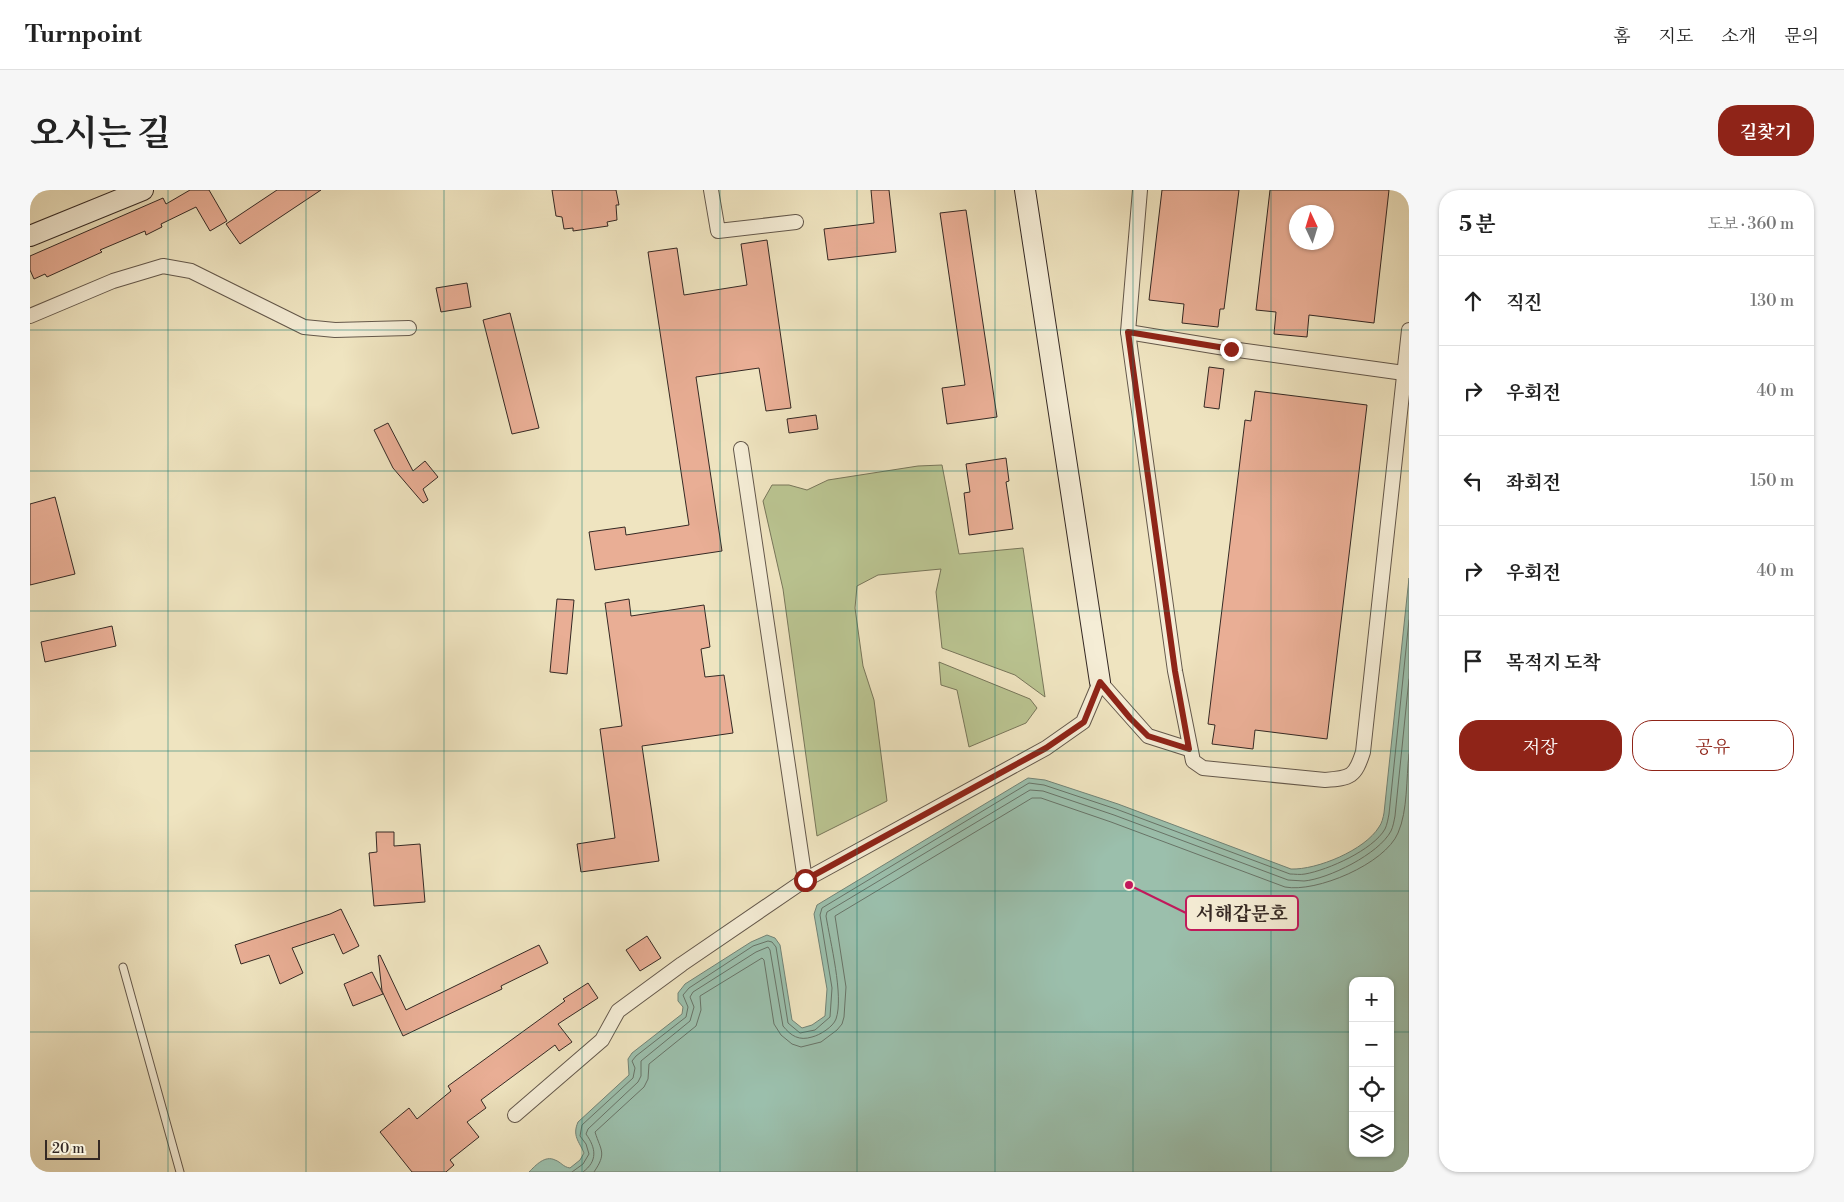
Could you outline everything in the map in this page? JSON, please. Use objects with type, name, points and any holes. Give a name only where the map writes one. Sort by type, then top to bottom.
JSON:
[{"type":"street","points":[[30,236],[143,190]]},
{"type":"street","points":[[711,190],[718,231],[796,222]]},
{"type":"street","points":[[515,1115],[602,1040],[618,1011],[682,964],[805,880],[1046,748],[1084,722],[1100,682],[1025,190]]},
{"type":"street","points":[[1140,190],[1128,332],[1175,671],[1189,749],[1193,761],[1203,768],[1325,780],[1340,779],[1350,775],[1358,768],[1363,752],[1409,330]]},
{"type":"street","points":[[30,316],[113,281],[163,266],[191,271],[304,327],[335,330],[409,328]]},
{"type":"street","points":[[1128,332],[1404,374]]},
{"type":"street","points":[[741,449],[805,880]]},
{"type":"street","points":[[1100,682],[1148,736],[1189,749]]},
{"type":"lane","points":[[123,967],[180,1172]]},
{"type":"shaded area","points":[[942,465],[959,554],[1023,548],[1045,697],[1015,675],[942,648],[936,592],[941,569],[878,575],[857,586],[855,608],[863,666],[874,700],[887,801],[817,836],[783,589],[763,501],[772,485],[789,485],[807,490],[828,480],[918,466]]},
{"type":"shaded area","points":[[939,662],[1030,699],[1037,708],[1026,723],[969,747],[957,690],[941,685]]},
{"type":"water","points":[[1409,578],[1409,1172],[529,1172],[535,1166],[548,1159],[555,1160],[570,1168],[580,1160],[584,1153],[576,1135],[578,1122],[629,1075],[628,1059],[632,1053],[682,1014],[683,1007],[678,1001],[678,993],[685,984],[751,942],[767,935],[775,938],[780,945],[792,1020],[802,1028],[812,1025],[825,1016],[827,989],[814,914],[817,905],[1028,778],[1045,780],[1118,804],[1291,869],[1314,866],[1352,851],[1372,835],[1381,824],[1384,813]]},
{"type":"building","points":[[190,190],[209,190],[227,221],[210,231],[196,207],[161,224],[162,227],[146,235],[145,231],[100,250],[102,252],[47,277],[45,274],[34,279],[30,270],[30,256],[163,198],[166,204]]},
{"type":"building","points":[[277,190],[321,190],[240,244],[226,224]]},
{"type":"building","points":[[552,190],[616,190],[619,205],[616,205],[617,220],[607,222],[608,226],[573,231],[573,228],[564,229],[562,217],[556,216]]},
{"type":"building","points":[[871,190],[889,190],[896,252],[828,260],[824,229],[874,223]]},
{"type":"building","points":[[1162,190],[1239,190],[1224,309],[1220,309],[1218,327],[1182,323],[1184,304],[1149,300]]},
{"type":"building","points":[[1270,190],[1389,190],[1374,323],[1309,315],[1307,337],[1274,334],[1276,312],[1256,310]]},
{"type":"building","points":[[966,210],[997,417],[947,424],[942,388],[965,385],[940,213]]},
{"type":"building","points":[[767,240],[791,408],[766,411],[759,368],[696,377],[722,551],[595,570],[589,532],[625,527],[626,535],[689,525],[648,252],[677,248],[684,295],[747,285],[741,244]]},
{"type":"building","points":[[467,283],[471,307],[441,312],[436,288]]},
{"type":"building","points":[[510,313],[539,428],[512,434],[483,320]]},
{"type":"building","points":[[1209,367],[1224,369],[1219,409],[1204,407]]},
{"type":"building","points":[[1255,391],[1367,405],[1327,739],[1255,730],[1253,749],[1212,744],[1215,725],[1208,724],[1245,420],[1251,421]]},
{"type":"building","points":[[816,415],[818,429],[789,433],[787,419]]},
{"type":"building","points":[[388,423],[413,471],[425,461],[438,477],[423,489],[428,500],[423,503],[393,468],[374,430]]},
{"type":"building","points":[[1006,458],[1009,481],[1006,482],[1013,529],[969,535],[964,493],[970,492],[966,464]]},
{"type":"building","points":[[55,497],[75,574],[30,585],[30,504]]},
{"type":"building","points":[[557,599],[574,600],[567,674],[550,672]]},
{"type":"building","points":[[629,599],[631,616],[704,605],[710,647],[701,649],[705,677],[724,675],[733,733],[642,746],[659,861],[581,872],[577,844],[615,838],[600,729],[622,726],[605,603]]},
{"type":"building","points":[[112,626],[116,646],[45,662],[41,642]]},
{"type":"building","points":[[376,832],[394,832],[394,846],[420,844],[425,902],[374,906],[369,853],[377,852]]},
{"type":"building","points":[[341,909],[359,946],[343,954],[334,934],[292,948],[303,973],[280,984],[269,955],[241,964],[235,945]]},
{"type":"building","points":[[647,936],[661,958],[640,971],[626,950]]},
{"type":"building","points":[[539,945],[548,963],[501,986],[502,989],[403,1036],[382,991],[378,956],[380,955],[406,1010]]},
{"type":"building","points":[[372,972],[383,994],[353,1006],[344,984]]},
{"type":"building","points":[[588,983],[598,998],[558,1024],[572,1042],[559,1051],[555,1045],[481,1100],[486,1108],[467,1122],[479,1137],[450,1160],[454,1165],[446,1172],[412,1172],[380,1132],[409,1108],[417,1119],[451,1091],[448,1086],[565,1001],[563,999]]},
{"type":"place","name":"서해갑문호","points":[[1129,885]]},
{"type":"route","points":[[805,880],[1046,748],[1084,722],[1100,682],[1148,736],[1189,749],[1175,671],[1128,332],[1231,349]]}]
